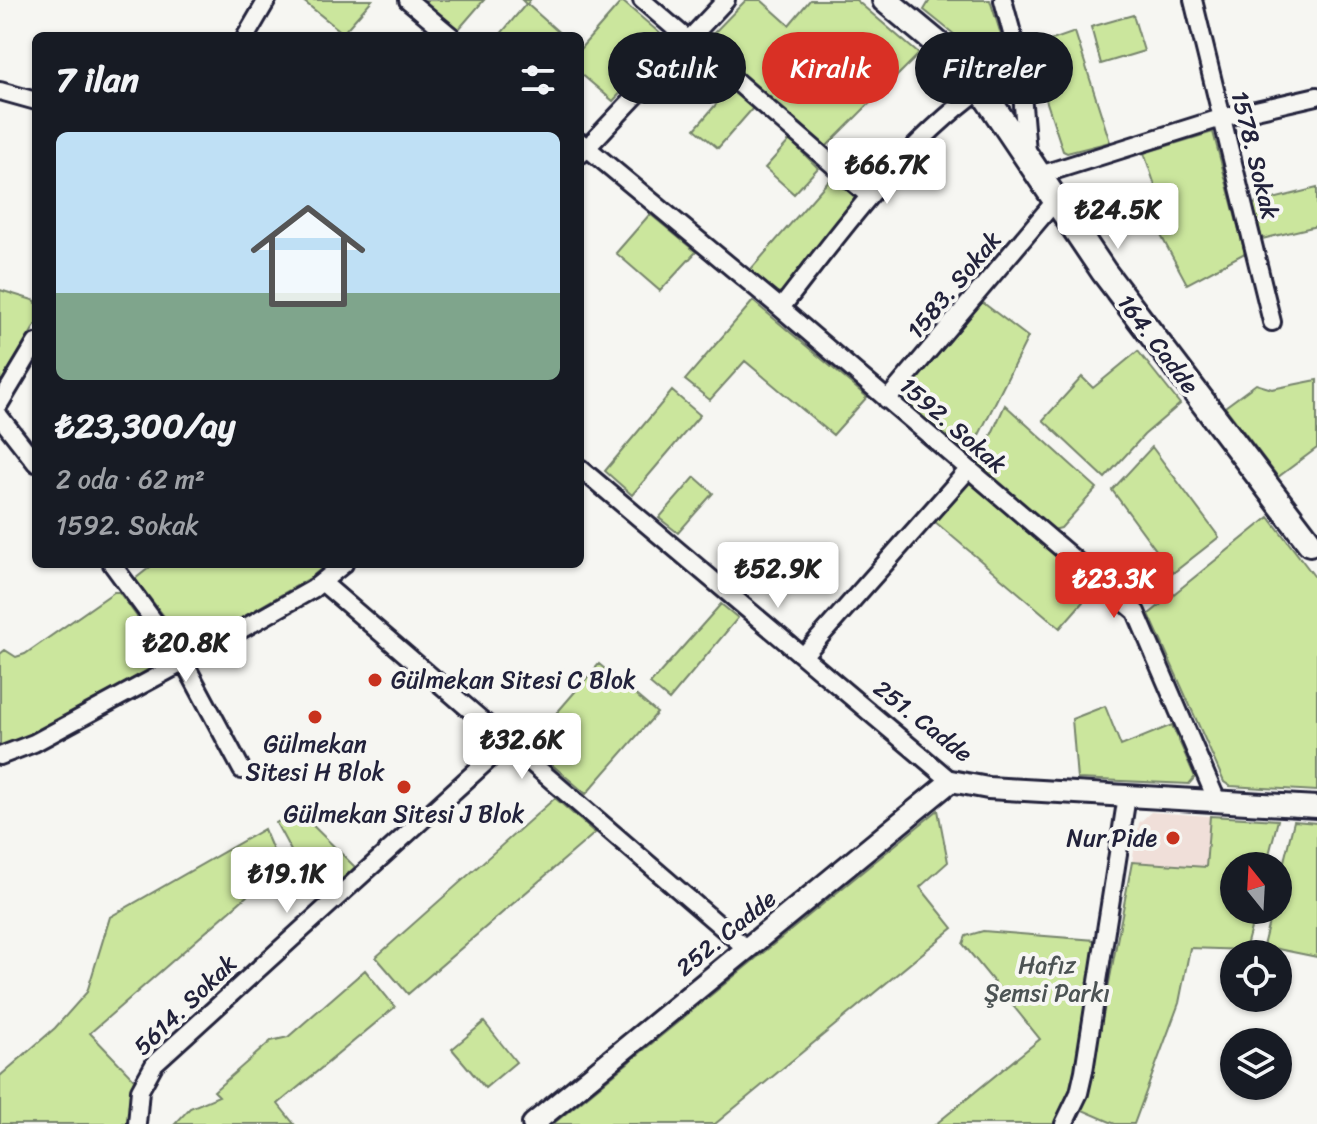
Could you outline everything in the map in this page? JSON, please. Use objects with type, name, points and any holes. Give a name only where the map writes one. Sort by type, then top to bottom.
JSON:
[{"type":"main road","name":"164. Cadde","points":[[885,0],[925,32]]},
{"type":"main road","name":"164. Cadde","points":[[992,104],[1117,290],[1315,548]]},
{"type":"street","points":[[248,32],[267,0]]},
{"type":"street","points":[[408,0],[446,32]]},
{"type":"street","points":[[642,0],[680,32]]},
{"type":"street","points":[[696,32],[726,0]]},
{"type":"street","points":[[1003,0],[1020,69],[1027,154]]},
{"type":"street","name":"1578. Sokak","points":[[1193,0],[1272,322]]},
{"type":"street","points":[[746,89],[869,196]]},
{"type":"street","points":[[0,91],[32,100]]},
{"type":"street","points":[[1040,175],[1221,118],[1317,96]]},
{"type":"street","points":[[584,146],[626,104]]},
{"type":"street","points":[[781,308],[869,196],[940,122],[962,104]]},
{"type":"street","name":"1592. Sokak","points":[[584,150],[781,308],[1136,612],[1217,801]]},
{"type":"street","name":"1583. Sokak","points":[[887,400],[1056,200]]},
{"type":"street","points":[[0,403],[32,350]]},
{"type":"street","points":[[0,417],[32,458]]},
{"type":"street","points":[[803,656],[968,470]]},
{"type":"street","name":"251. Cadde","points":[[584,471],[951,781],[988,788],[1317,807]]},
{"type":"street","points":[[115,568],[184,662],[242,770]]},
{"type":"street","points":[[0,756],[34,743],[184,662],[323,583],[340,568]]},
{"type":"street","points":[[323,583],[747,949]]},
{"type":"street","name":"5614. Sokak","points":[[137,1124],[140,1090],[155,1063],[508,742]]},
{"type":"street","name":"252. Cadde","points":[[533,1124],[951,781]]},
{"type":"street","points":[[1064,1124],[1079,1093],[1084,1071],[1127,796]]},
{"type":"shaded area","points":[[1151,812],[1210,816],[1206,867],[1132,862],[1139,823]]},
{"type":"green space","points":[[302,0],[372,0],[342,32]]},
{"type":"green space","points":[[422,0],[484,0],[458,30]]},
{"type":"green space","points":[[522,0],[530,0],[527,4],[558,32],[502,32],[526,4]]},
{"type":"green space","points":[[746,0],[761,0],[789,25],[810,0],[856,0],[893,32],[762,32],[762,91],[746,78],[746,32],[715,32]]},
{"type":"green space","points":[[930,0],[990,0],[1000,32],[951,32],[924,10]]},
{"type":"green space","points":[[622,1],[658,32],[608,32],[608,97],[584,76],[584,44]]},
{"type":"green space","points":[[1133,15],[1144,51],[1101,64],[1091,27]]},
{"type":"green space","points":[[1073,33],[1110,142],[1067,153],[1063,151],[1047,104],[1073,104]]},
{"type":"green space","points":[[899,37],[915,51],[915,58],[899,74]]},
{"type":"green space","points":[[746,102],[753,108],[718,148],[695,129],[716,104]]},
{"type":"green space","points":[[776,104],[869,104],[826,147]]},
{"type":"green space","points":[[1213,132],[1245,253],[1187,284],[1157,228],[1168,224],[1144,153]]},
{"type":"green space","points":[[790,140],[818,168],[794,194],[765,168]]},
{"type":"green space","points":[[838,177],[854,193],[854,203],[783,292],[774,293],[752,275],[751,269],[830,179]]},
{"type":"green space","points":[[1317,188],[1317,226],[1262,239],[1253,204]]},
{"type":"green space","points":[[650,214],[696,252],[660,291],[616,253]]},
{"type":"green space","points":[[0,290],[32,300],[32,331],[0,384]]},
{"type":"green space","points":[[753,301],[867,397],[833,435],[745,361],[710,400],[685,380]]},
{"type":"green space","points":[[982,302],[1028,337],[969,455],[963,457],[904,404],[902,398]]},
{"type":"green space","points":[[1138,351],[1180,404],[1144,435],[1105,478],[1043,420],[1082,377],[1093,388]]},
{"type":"green space","points":[[1317,380],[1317,448],[1278,477],[1225,407],[1256,384],[1272,389]]},
{"type":"green space","points":[[672,391],[700,415],[632,495],[605,471]]},
{"type":"green space","points":[[1005,405],[1097,488],[1061,528],[1053,530],[977,466]]},
{"type":"green space","points":[[1152,447],[1219,537],[1173,573],[1112,490]]},
{"type":"green space","points":[[695,477],[713,493],[678,533],[659,518]]},
{"type":"green space","points":[[969,482],[1095,588],[1060,628],[934,521]]},
{"type":"green space","points":[[1269,517],[1317,580],[1317,791],[1230,786],[1224,782],[1149,614]]},
{"type":"green space","points":[[149,568],[322,568],[189,648],[135,579]]},
{"type":"green space","points":[[114,592],[119,592],[165,655],[164,662],[21,740],[0,747],[0,654],[5,650],[16,657],[25,654]]},
{"type":"green space","points":[[721,604],[738,618],[669,700],[650,684]]},
{"type":"green space","points":[[599,664],[657,713],[586,794],[529,745]]},
{"type":"green space","points":[[1105,706],[1121,746],[1172,725],[1195,777],[1189,784],[1077,779],[1072,719]]},
{"type":"green space","points":[[555,798],[595,833],[408,994],[376,957]]},
{"type":"green space","points":[[938,810],[948,862],[920,887],[953,928],[715,1124],[553,1124]]},
{"type":"green space","points":[[298,811],[355,867],[324,896],[297,862],[276,823]]},
{"type":"green space","points":[[1210,816],[1278,820],[1270,852],[1220,852],[1220,924],[1252,924],[1248,940],[1220,940],[1220,949],[1190,948],[1179,1003],[1134,1124],[1115,1124],[1080,1109],[1091,1078],[1132,862],[1206,867]]},
{"type":"green space","points":[[1294,821],[1317,823],[1317,957],[1292,952],[1292,940],[1264,940],[1268,924],[1292,924],[1292,852],[1286,852]]},
{"type":"green space","points":[[264,829],[280,867],[90,1033],[134,1079],[127,1124],[0,1124],[0,1076],[55,1028],[87,992],[110,917]]},
{"type":"green space","name":"Hafız Şemsi Parkı","points":[[983,931],[1095,940],[1073,1082],[1055,1124],[936,1124],[1040,1039],[963,944],[966,936]]},
{"type":"green space","points":[[365,970],[395,1007],[278,1104],[294,1124],[175,1124],[190,1108],[219,1096],[214,1091],[271,1041],[288,1037]]},
{"type":"green space","points":[[484,1022],[516,1062],[485,1088],[452,1049]]},
{"type":"place","name":"Gülmekan Sitesi C Blok","points":[[375,680]]},
{"type":"place","name":"Gülmekan Sitesi H Blok","points":[[315,717]]},
{"type":"place","name":"Gülmekan Sitesi J Blok","points":[[404,787]]},
{"type":"place","name":"Nur Pide","points":[[1173,838]]}]
